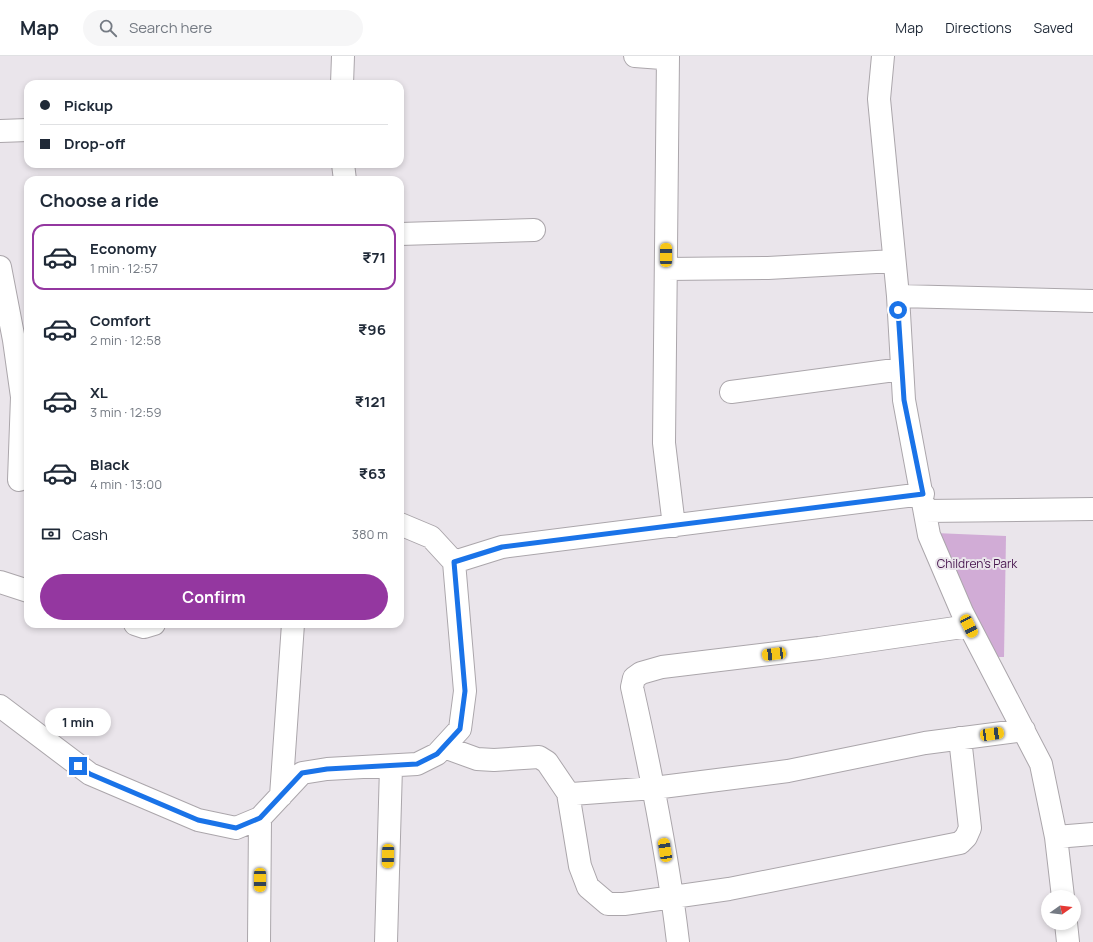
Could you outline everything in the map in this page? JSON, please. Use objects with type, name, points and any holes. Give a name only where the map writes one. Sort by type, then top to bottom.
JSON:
[{"type":"street","points":[[342,80],[343,56]]},
{"type":"street","points":[[635,56],[662,58],[668,56],[664,443],[674,526]]},
{"type":"street","points":[[883,56],[879,99],[898,296],[904,400],[929,535],[969,626],[1041,764],[1056,837],[1062,890]]},
{"type":"street","points":[[0,131],[24,130]]},
{"type":"street","points":[[404,234],[534,230]]},
{"type":"street","points":[[666,269],[768,268],[894,261]]},
{"type":"street","points":[[0,267],[14,340],[22,397],[16,480]]},
{"type":"street","points":[[898,296],[1093,301]]},
{"type":"street","points":[[731,392],[902,370]]},
{"type":"street","points":[[454,562],[502,547],[674,526],[924,503],[1093,509]]},
{"type":"street","points":[[0,706],[90,774],[198,820],[236,828],[260,818],[302,773],[327,769],[417,764],[437,754],[460,729],[465,691],[454,562],[431,537],[404,526]]},
{"type":"street","points":[[0,582],[24,590]]},
{"type":"street","points":[[678,942],[673,897],[654,788],[632,688],[634,678],[641,673],[662,667],[819,648],[969,626]]},
{"type":"street","points":[[281,796],[293,628]]},
{"type":"street","points":[[568,793],[572,794],[654,788],[788,771],[875,752],[960,738],[1024,730]]},
{"type":"street","points":[[444,747],[477,759],[494,760],[539,757],[547,762],[568,793],[580,866],[588,887],[608,904],[624,904],[729,889],[960,843],[966,837],[970,828],[960,738]]},
{"type":"street","points":[[386,942],[391,766]]},
{"type":"street","points":[[259,942],[260,818]]},
{"type":"street","points":[[1056,837],[1093,834]]},
{"type":"street","points":[[1067,930],[1068,942]]},
{"type":"green space","name":"Children's Park","points":[[935,533],[1006,536],[1004,657],[992,657]]},
{"type":"route","points":[[78,766],[90,774],[198,820],[236,828],[256,821],[260,818],[302,773],[327,769],[417,764],[437,754],[460,729],[465,691],[454,562],[502,547],[923,494],[904,400],[898,310]]}]
